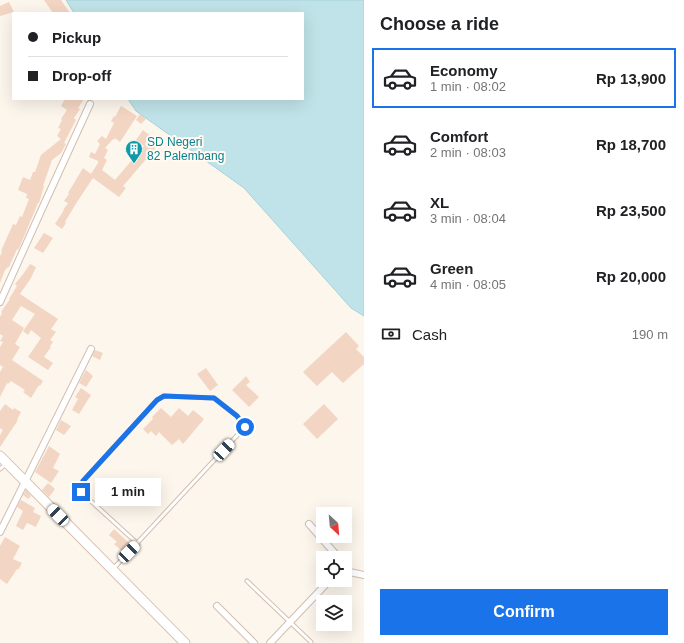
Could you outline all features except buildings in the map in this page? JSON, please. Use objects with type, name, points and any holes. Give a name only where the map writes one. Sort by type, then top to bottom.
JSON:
[{"type":"street","points":[[0,302],[90,104]]},
{"type":"street","points":[[0,532],[91,349]]},
{"type":"street","points":[[0,456],[4,466],[25,482],[185,643]]},
{"type":"street","points":[[310,524],[333,551]]},
{"type":"street","points":[[352,572],[364,575]]},
{"type":"street","points":[[270,643],[323,587]]},
{"type":"street","points":[[217,606],[254,643]]},
{"type":"lane","points":[[112,570],[138,544],[245,427],[237,416],[214,398],[164,396],[157,400],[83,481],[81,492],[138,544]]},
{"type":"lane","points":[[247,581],[311,642]]},
{"type":"water","points":[[66,0],[364,0],[364,316],[351,308],[244,188],[136,111],[129,100],[304,100],[304,12],[73,12]]},
{"type":"place","name":"SD Negeri 82 Palembang","points":[[134,164]]},
{"type":"route","points":[[81,492],[83,481],[157,400],[164,396],[214,398],[237,416],[245,427]]}]
